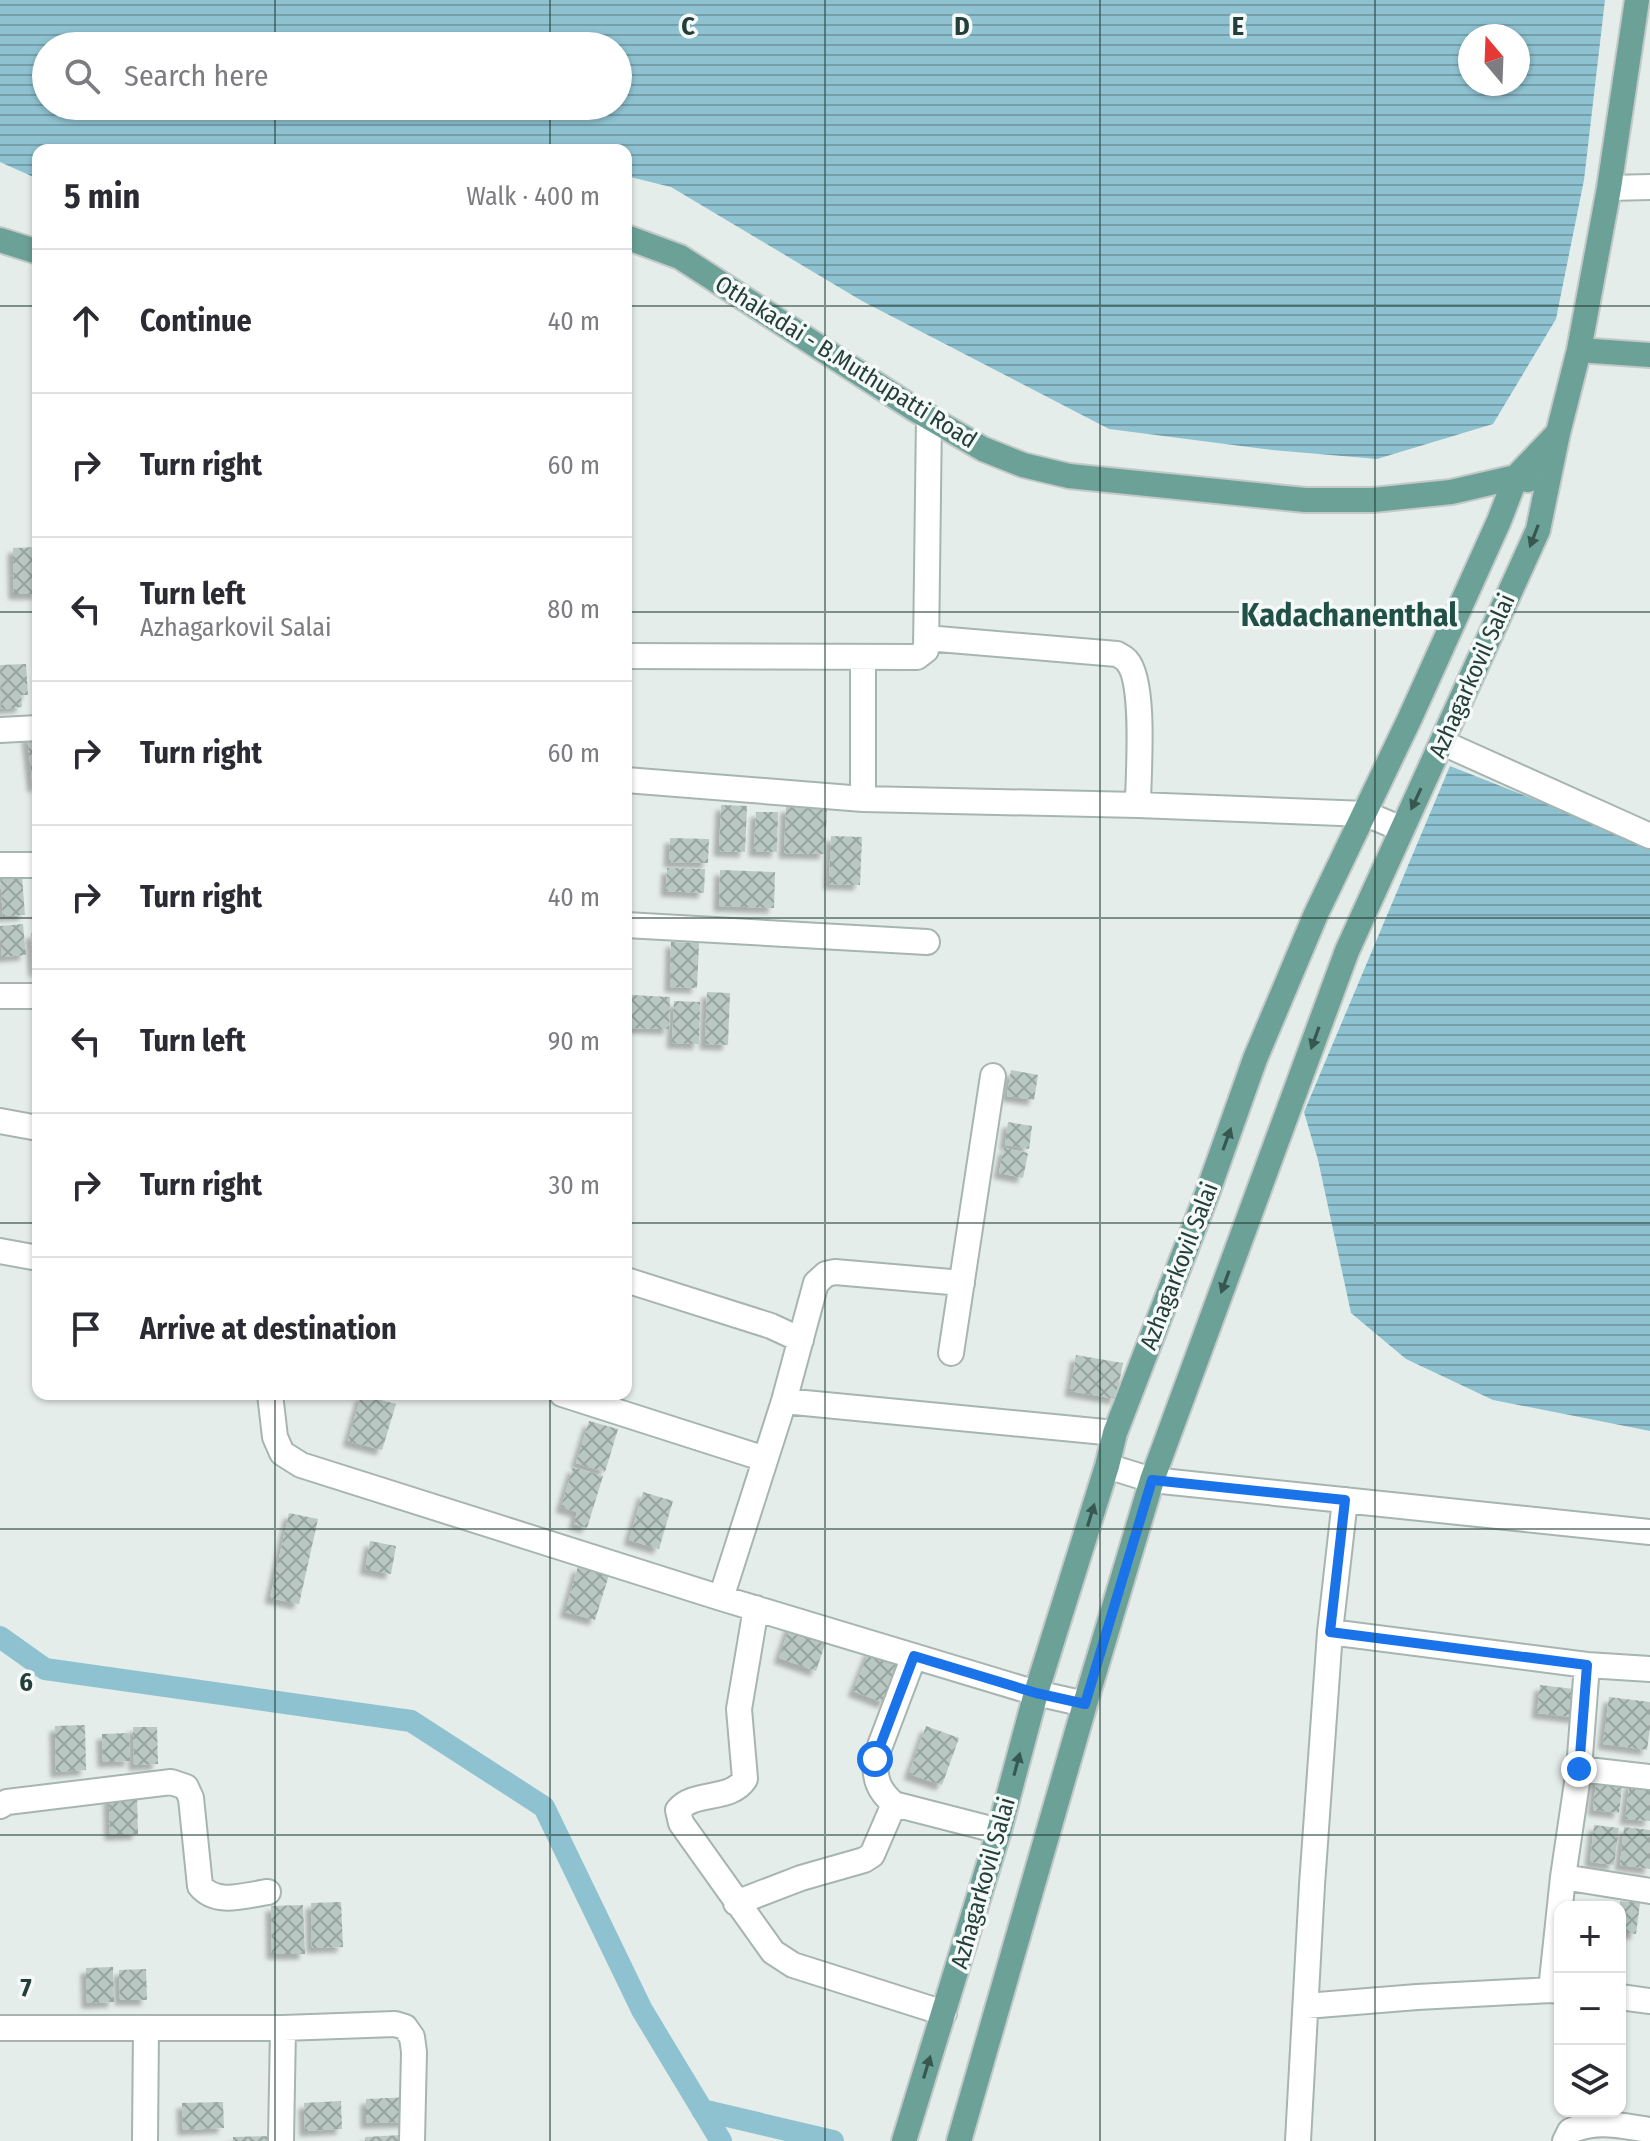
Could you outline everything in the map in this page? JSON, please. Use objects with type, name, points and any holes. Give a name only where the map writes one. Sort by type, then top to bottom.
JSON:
[{"type":"main road","name":"Azhagarkovil Salai","points":[[959,2141],[1152,1480],[1347,951],[1538,530],[1579,350],[1609,188],[1637,0]]},
{"type":"main road","name":"Othakadai - B.Muthupatti Road","points":[[632,239],[680,257],[929,417],[983,449],[1023,465],[1069,476],[1305,500],[1373,500],[1451,492],[1516,477],[1547,485]]},
{"type":"main road","points":[[0,240],[32,250]]},
{"type":"main road","points":[[1579,350],[1650,355]]},
{"type":"main road","name":"Azhagarkovil Salai","points":[[904,2141],[999,1831],[1036,1693],[1115,1433],[1255,1059],[1316,914],[1366,814],[1516,477],[1558,433]]},
{"type":"street","points":[[1609,188],[1650,187]]},
{"type":"street","points":[[632,656],[917,657],[926,650],[929,417]]},
{"type":"street","points":[[926,638],[1117,654],[1128,661],[1139,702],[1138,805]]},
{"type":"street","points":[[863,658],[863,799]]},
{"type":"street","points":[[0,730],[32,728]]},
{"type":"street","points":[[1443,743],[1650,836]]},
{"type":"street","points":[[632,780],[863,799],[1366,814],[1402,829]]},
{"type":"street","points":[[0,865],[32,865]]},
{"type":"street","points":[[632,925],[927,942]]},
{"type":"street","points":[[0,996],[32,996]]},
{"type":"street","points":[[951,1353],[993,1076]]},
{"type":"street","points":[[0,1121],[32,1127]]},
{"type":"street","points":[[0,1251],[32,1257]]},
{"type":"street","points":[[721,1598],[784,1401],[816,1283],[826,1274],[835,1272],[962,1283]]},
{"type":"street","points":[[632,1282],[771,1326],[801,1340]]},
{"type":"street","points":[[271,1400],[275,1437],[282,1453],[301,1465],[721,1598],[1036,1693],[1085,1704]]},
{"type":"street","points":[[581,1400],[765,1459]]},
{"type":"street","points":[[784,1401],[1115,1433]]},
{"type":"street","points":[[1107,1466],[1152,1480],[1650,1532]]},
{"type":"street","points":[[1298,2141],[1330,1632],[1345,1500]]},
{"type":"street","points":[[756,1608],[739,1709],[745,1779],[734,1790],[695,1798],[681,1805],[678,1810],[681,1823],[773,1952],[793,1965],[944,2013]]},
{"type":"street","points":[[1330,1632],[1587,1665],[1650,1669]]},
{"type":"street","points":[[914,1656],[875,1759],[875,1775],[881,1793],[894,1804],[999,1831]]},
{"type":"street","points":[[1557,1973],[1563,1877],[1579,1769],[1587,1665]]},
{"type":"street","points":[[1579,1769],[1650,1777]]},
{"type":"street","points":[[0,1806],[22,1800],[171,1782],[179,1784],[186,1787],[191,1798],[200,1886],[207,1894],[219,1899],[268,1892]]},
{"type":"street","points":[[736,1903],[872,1855],[894,1804]]},
{"type":"street","points":[[1563,1877],[1650,1891]]},
{"type":"street","points":[[1306,2006],[1554,1990]]},
{"type":"street","points":[[1626,1998],[1650,2001]]},
{"type":"street","points":[[0,2028],[283,2028],[395,2024],[405,2027],[412,2037],[412,2141]]},
{"type":"street","points":[[145,2141],[146,2028]]},
{"type":"street","points":[[281,2141],[283,2028]]},
{"type":"street","points":[[1565,2141],[1570,2131],[1597,2123],[1650,2130]]},
{"type":"water","points":[[0,0],[1605,0],[1584,180],[1556,319],[1493,424],[1377,459],[1272,450],[1109,429],[862,301],[671,187],[632,177],[632,144],[32,144],[32,176],[0,162]]},
{"type":"water","points":[[1450,766],[1650,845],[1650,1431],[1493,1400],[1406,1359],[1351,1313],[1318,1160],[1304,1112]]},
{"type":"building","points":[[32,547],[32,594],[14,594],[13,548]]},
{"type":"building","points":[[26,664],[28,695],[21,695],[22,707],[1,709],[0,665]]},
{"type":"building","points":[[32,735],[32,778],[27,736]]},
{"type":"building","points":[[721,805],[747,806],[745,852],[719,851]]},
{"type":"building","points":[[786,807],[827,808],[825,854],[784,853]]},
{"type":"building","points":[[756,812],[778,812],[777,852],[754,851]]},
{"type":"building","points":[[831,836],[862,837],[860,885],[829,884]]},
{"type":"building","points":[[670,838],[709,839],[708,863],[669,862]]},
{"type":"building","points":[[667,868],[705,869],[704,893],[666,891]]},
{"type":"building","points":[[720,870],[775,872],[774,908],[719,906]]},
{"type":"building","points":[[22,876],[25,915],[3,916],[0,877]]},
{"type":"building","points":[[23,924],[26,955],[2,957],[0,926]]},
{"type":"building","points":[[671,942],[699,943],[697,988],[670,987]]},
{"type":"building","points":[[707,992],[730,993],[728,1045],[705,1044]]},
{"type":"building","points":[[632,995],[670,997],[669,1029],[632,1028]]},
{"type":"building","points":[[674,1001],[700,1002],[699,1044],[672,1043]]},
{"type":"building","points":[[1011,1070],[1038,1075],[1034,1100],[1007,1096]]},
{"type":"building","points":[[1008,1122],[1032,1126],[1029,1149],[1005,1145]]},
{"type":"building","points":[[1004,1148],[1028,1153],[1023,1178],[999,1173]]},
{"type":"building","points":[[1076,1355],[1123,1363],[1116,1399],[1070,1391]]},
{"type":"building","points":[[360,1400],[396,1404],[382,1450],[348,1441]]},
{"type":"building","points":[[589,1421],[618,1429],[605,1472],[576,1463]]},
{"type":"building","points":[[573,1467],[603,1476],[587,1528],[574,1524],[577,1512],[561,1507]]},
{"type":"building","points":[[643,1492],[673,1501],[659,1549],[629,1540]]},
{"type":"building","points":[[289,1513],[318,1519],[299,1604],[270,1598]]},
{"type":"building","points":[[370,1541],[396,1546],[391,1574],[365,1569]]},
{"type":"building","points":[[578,1566],[609,1575],[595,1620],[565,1612]]},
{"type":"building","points":[[791,1622],[828,1635],[816,1671],[779,1658]]},
{"type":"building","points":[[870,1649],[901,1662],[884,1703],[853,1691]]},
{"type":"building","points":[[1540,1685],[1582,1690],[1578,1718],[1537,1713]]},
{"type":"building","points":[[1609,1697],[1650,1702],[1647,1750],[1603,1744]]},
{"type":"building","points":[[85,1725],[86,1770],[56,1772],[55,1726]]},
{"type":"building","points":[[926,1726],[959,1738],[942,1785],[909,1774]]},
{"type":"building","points":[[133,1727],[157,1727],[158,1764],[134,1765]]},
{"type":"building","points":[[129,1733],[130,1761],[103,1762],[102,1734]]},
{"type":"building","points":[[1597,1774],[1623,1777],[1619,1813],[1593,1810]]},
{"type":"building","points":[[1630,1782],[1650,1784],[1650,1821],[1625,1819]]},
{"type":"building","points":[[137,1795],[138,1834],[110,1835],[109,1796]]},
{"type":"building","points":[[1594,1825],[1619,1828],[1614,1865],[1590,1862]]},
{"type":"building","points":[[1624,1827],[1650,1830],[1650,1869],[1620,1865]]},
{"type":"building","points":[[341,1902],[343,1947],[312,1948],[311,1903]]},
{"type":"building","points":[[1626,1902],[1640,1903],[1636,1934],[1626,1933]]},
{"type":"building","points":[[303,1905],[305,1954],[272,1954],[271,1906]]},
{"type":"building","points":[[113,1967],[114,2002],[87,2003],[86,1968]]},
{"type":"building","points":[[146,1969],[147,2000],[120,2000],[119,1970]]},
{"type":"building","points":[[409,2097],[410,2122],[366,2123],[366,2099]]},
{"type":"building","points":[[341,2101],[342,2129],[305,2131],[304,2103]]},
{"type":"building","points":[[223,2102],[224,2128],[183,2130],[182,2103]]},
{"type":"building","points":[[402,2135],[402,2141],[365,2141],[365,2137]]},
{"type":"building","points":[[274,2136],[274,2141],[233,2141],[233,2137]]},
{"type":"waterway","points":[[0,1637],[45,1669],[411,1721],[544,1807],[642,2010],[721,2141]]},
{"type":"waterway","points":[[702,2110],[833,2141]]},
{"type":"district","name":"Kadachanenthal","points":[[1349,615]]},
{"type":"route","points":[[875,1759],[914,1656],[1036,1693],[1085,1704],[1152,1480],[1345,1500],[1330,1632],[1587,1665],[1579,1769]]}]
